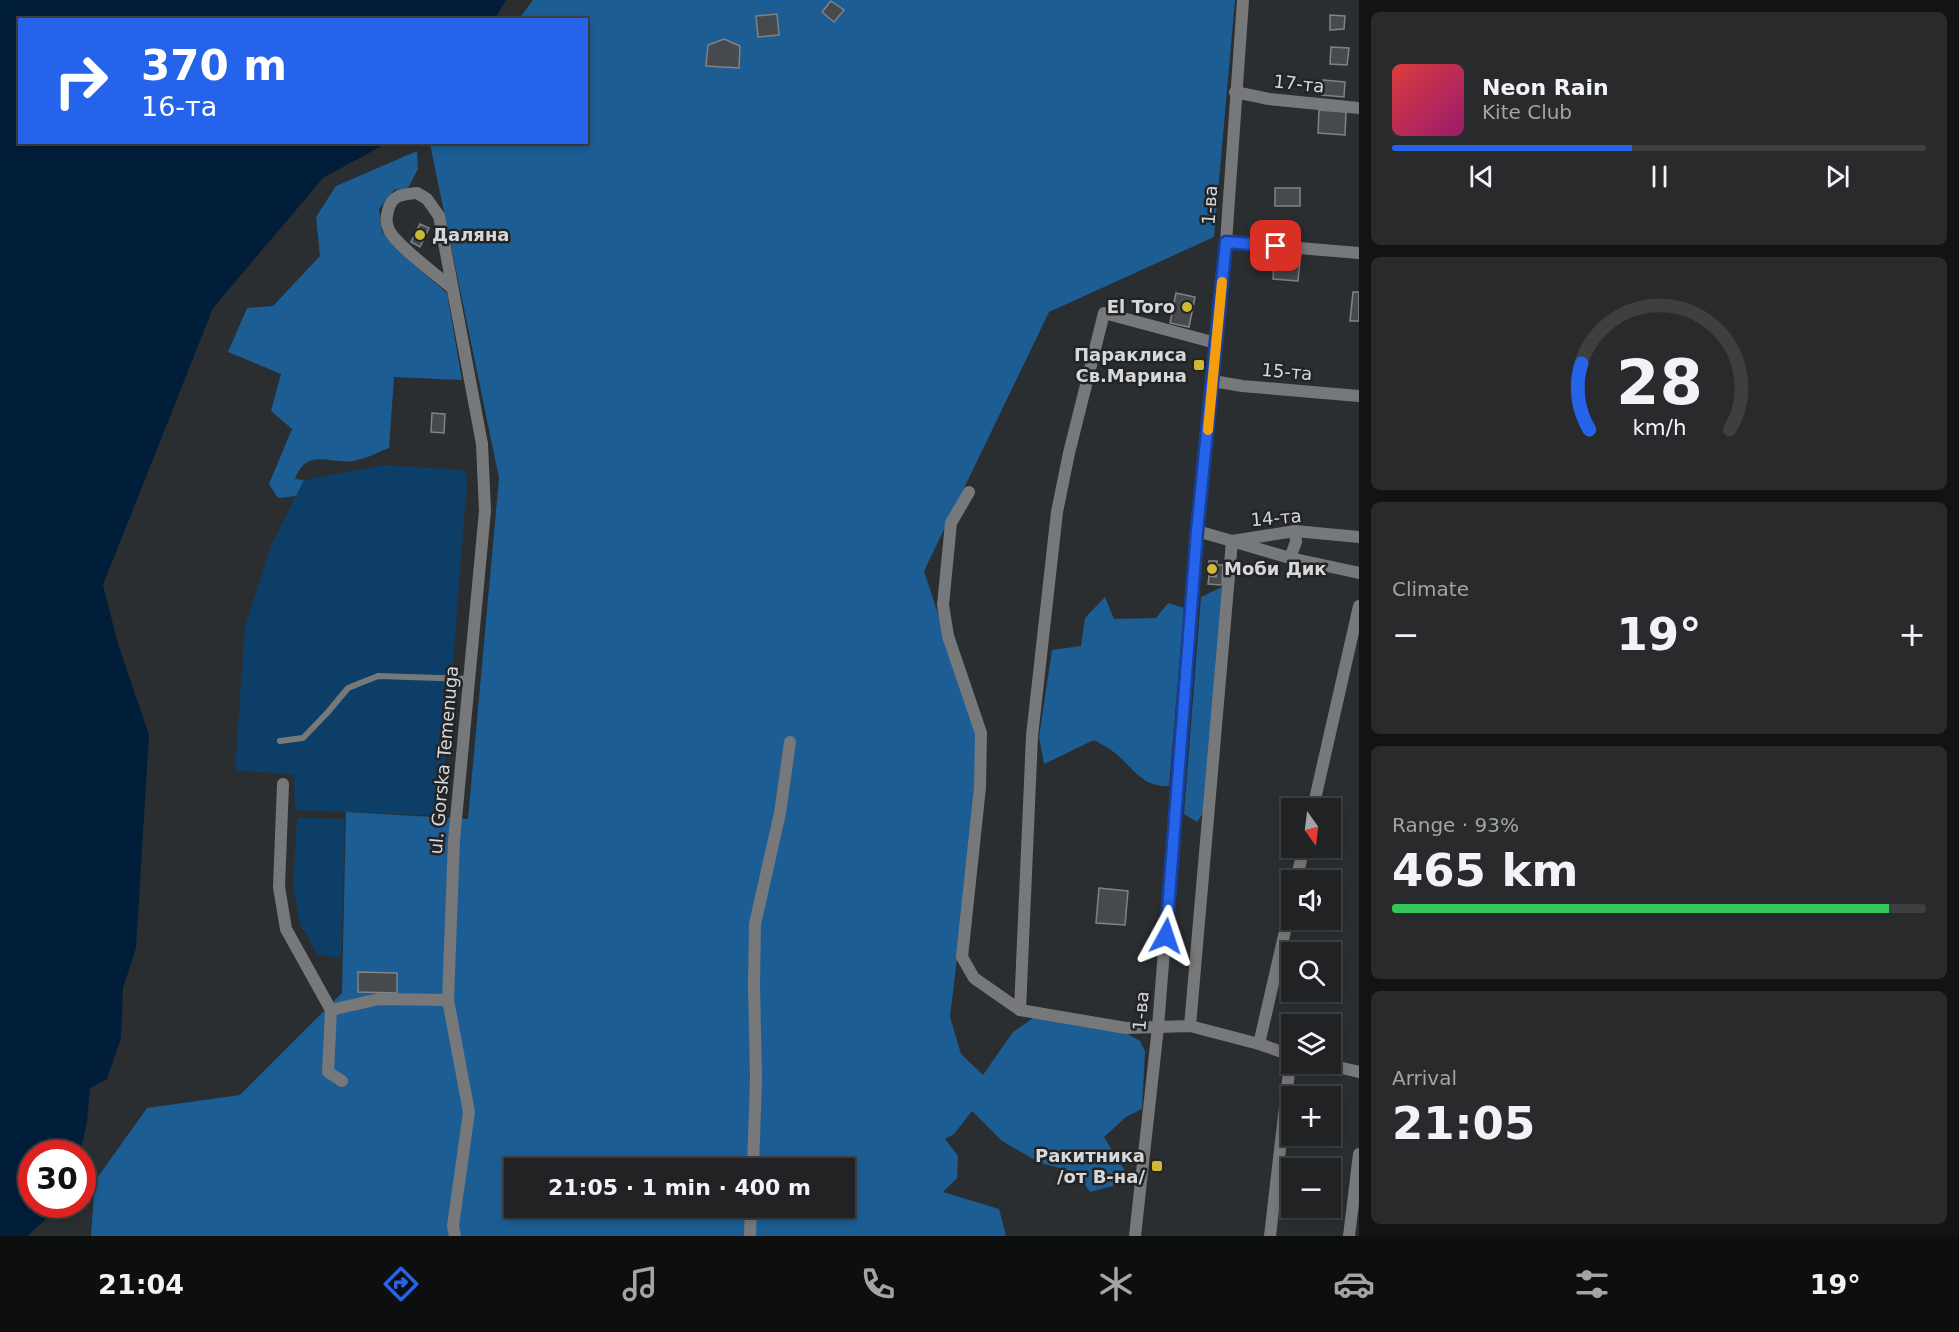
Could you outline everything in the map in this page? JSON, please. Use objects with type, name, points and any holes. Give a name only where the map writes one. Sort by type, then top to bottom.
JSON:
[{"type":"street","name":"1-ва","points":[[1136,1236],[1158,1027],[1197,531],[1226,242],[1243,0]]},
{"type":"street","name":"17-та","points":[[1235,92],[1269,99],[1359,108]]},
{"type":"street","name":"ul. Gorska Temenuga","points":[[452,288],[408,251],[389,231],[387,213],[390,203],[396,196],[417,193],[428,199],[439,216],[482,444],[485,511],[454,840],[448,1000],[469,1112],[453,1226],[455,1236]]},
{"type":"street","points":[[1226,242],[1359,253]]},
{"type":"street","points":[[1020,1010],[1032,736],[1057,512],[1068,453],[1104,313],[1216,343]]},
{"type":"street","name":"15-та","points":[[1213,381],[1242,386],[1359,396]]},
{"type":"street","points":[[969,492],[951,523],[943,605],[948,636],[981,733],[980,787],[962,957],[975,978],[1020,1010],[1126,1028],[1190,1026],[1292,1055],[1270,1236]]},
{"type":"street","name":"14-та","points":[[1197,531],[1232,541],[1295,531],[1359,537]]},
{"type":"street","points":[[1290,558],[1296,542],[1295,531]]},
{"type":"street","points":[[1190,1026],[1232,541],[1290,558],[1359,573]]},
{"type":"street","points":[[1315,798],[1359,606]]},
{"type":"street","points":[[753,1158],[756,1078],[753,986],[755,924],[780,813],[790,742]]},
{"type":"street","points":[[283,784],[279,887],[286,929],[331,1010],[328,1072],[342,1081]]},
{"type":"street","points":[[1259,1044],[1285,930]]},
{"type":"street","points":[[331,1010],[380,999],[448,1000]]},
{"type":"street","points":[[1341,1068],[1359,1072]]},
{"type":"street","points":[[1349,1236],[1359,1154]]},
{"type":"street","points":[[750,1236],[751,1218]]},
{"type":"lane","points":[[280,741],[303,738],[348,688],[378,675],[469,679]]},
{"type":"shaded area","points":[[0,0],[506,0],[495,18],[18,18],[18,144],[385,144],[323,178],[213,308],[103,585],[118,644],[149,735],[136,948],[123,988],[121,1038],[107,1079],[90,1088],[83,1140],[18,1140],[18,1218],[47,1218],[27,1236],[0,1236]]},
{"type":"shaded area","points":[[533,0],[1235,0],[1214,237],[1049,312],[924,571],[978,736],[971,841],[950,1017],[961,1054],[983,1075],[1013,1032],[1036,1016],[1124,1032],[1140,1041],[1145,1051],[1142,1109],[1126,1117],[1104,1137],[1125,1171],[1120,1184],[1090,1192],[1076,1172],[1040,1163],[1002,1141],[972,1111],[954,1134],[945,1139],[958,1156],[957,1178],[943,1192],[999,1209],[1006,1236],[91,1236],[92,1218],[96,1218],[96,1180],[147,1108],[240,1095],[342,993],[346,812],[468,819],[499,478],[430,144],[588,144],[588,18],[520,18]]},
{"type":"shaded area","points":[[417,151],[418,169],[408,188],[394,190],[379,209],[382,232],[412,263],[447,293],[462,380],[394,377],[389,448],[357,460],[313,460],[300,469],[295,479],[304,480],[296,496],[278,498],[269,484],[292,429],[271,411],[281,374],[228,352],[247,308],[273,306],[320,256],[316,217],[336,186]]},
{"type":"shaded area","points":[[385,465],[465,470],[467,481],[441,816],[295,810],[294,775],[235,770],[245,627],[271,546],[304,480]]},
{"type":"shaded area","points":[[1222,587],[1228,594],[1203,813],[1197,822],[1184,814],[1201,597]]},
{"type":"shaded area","points":[[1105,597],[1114,619],[1156,618],[1168,603],[1184,608],[1169,786],[1145,780],[1115,753],[1094,740],[1044,764],[1039,737],[1052,650],[1081,646],[1085,618]]},
{"type":"shaded area","points":[[297,818],[345,819],[341,958],[318,955],[300,924],[293,885]]},
{"type":"building","points":[[831,1],[844,10],[834,22],[822,12]]},
{"type":"building","points":[[777,14],[779,35],[758,37],[756,16]]},
{"type":"building","points":[[1330,15],[1345,16],[1344,29],[1330,30]]},
{"type":"building","points":[[724,39],[740,46],[739,68],[706,66],[708,45]]},
{"type":"building","points":[[1331,47],[1349,48],[1347,65],[1330,64]]},
{"type":"building","points":[[1323,80],[1345,82],[1344,97],[1322,95]]},
{"type":"building","points":[[1319,110],[1346,112],[1345,135],[1318,133]]},
{"type":"building","points":[[1275,188],[1300,188],[1300,206],[1275,206]]},
{"type":"building","name":"Даляна","points":[[420,224],[429,228],[420,247],[411,242]]},
{"type":"building","points":[[1275,250],[1301,252],[1298,281],[1273,279]]},
{"type":"building","points":[[1353,292],[1359,292],[1359,321],[1350,321]]},
{"type":"building","points":[[1176,293],[1195,297],[1189,327],[1170,323]]},
{"type":"building","points":[[432,413],[445,414],[444,433],[431,432]]},
{"type":"building","points":[[1209,561],[1217,561],[1216,577],[1209,576]]},
{"type":"building","points":[[1217,565],[1223,565],[1222,585],[1208,584],[1209,576],[1216,577]]},
{"type":"building","points":[[1099,888],[1128,891],[1125,925],[1096,923]]},
{"type":"building","points":[[358,972],[397,973],[397,993],[358,992]]},
{"type":"slow traffic","points":[[1208,430],[1222,282]]},
{"type":"place","name":"Даляна","points":[[420,235]]},
{"type":"place","name":"El Toro","points":[[1187,307]]},
{"type":"place","name":"Параклиса Св.Марина","points":[[1199,365]]},
{"type":"place","name":"Моби Дик","points":[[1212,569]]},
{"type":"place","name":"Ракитника /от В-на/","points":[[1157,1166]]},
{"type":"route","points":[[1166,936],[1197,531],[1226,242],[1276,246]]}]
